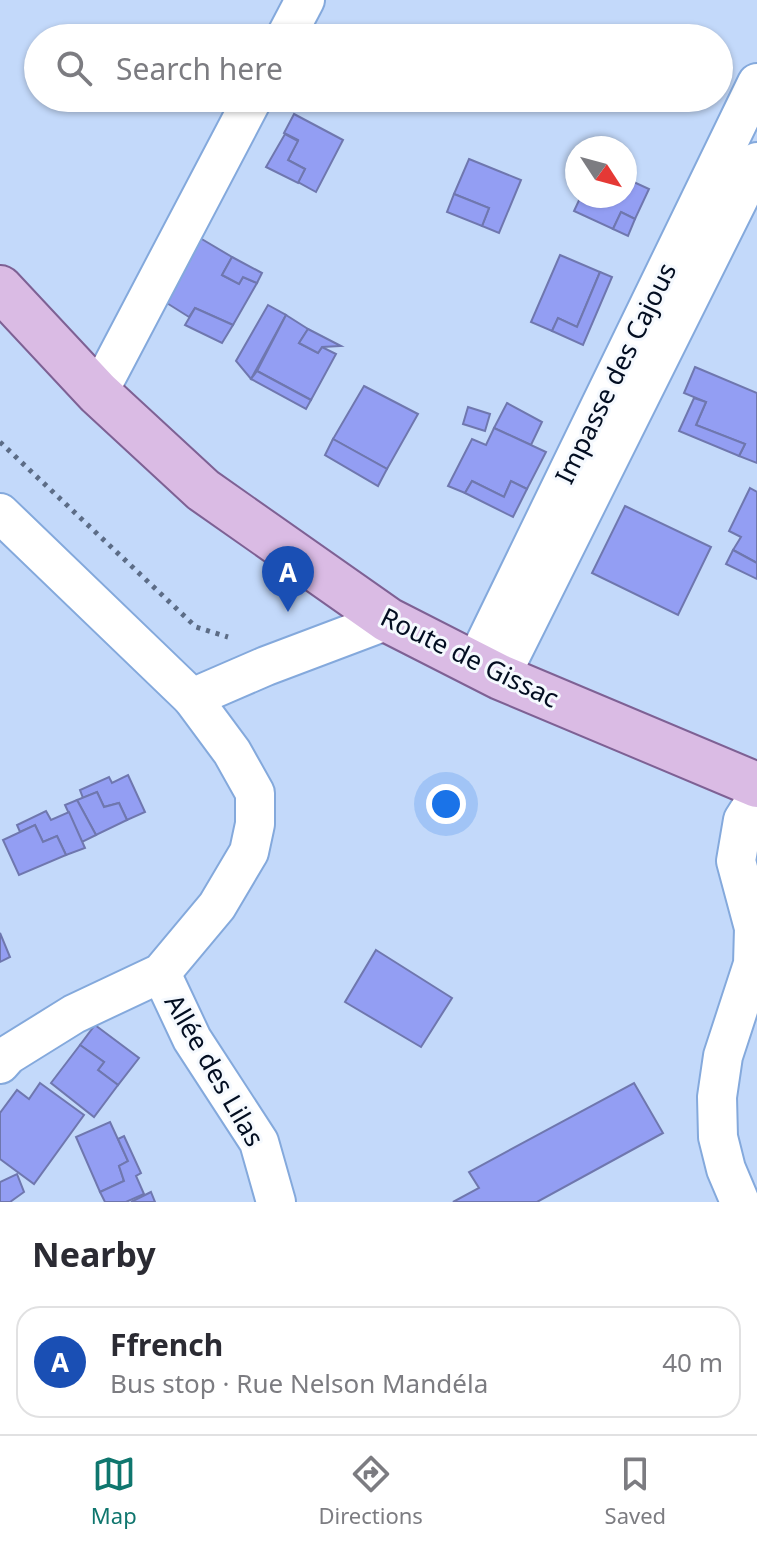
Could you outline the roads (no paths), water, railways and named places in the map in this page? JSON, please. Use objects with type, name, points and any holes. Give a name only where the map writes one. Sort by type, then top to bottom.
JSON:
[{"type":"main road","name":"Route de Gissac","points":[[0,288],[98,393],[203,490],[388,620],[488,670],[757,785]]},
{"type":"street","points":[[292,24],[305,0]]},
{"type":"street","name":"Impasse des Cajous","points":[[488,670],[757,83]]},
{"type":"street","points":[[98,393],[246,112]]},
{"type":"street","points":[[488,670],[757,162]]},
{"type":"street","name":"Allée des Lilas","points":[[3,522],[192,698],[232,752],[255,793],[255,824],[249,852],[217,906],[161,973],[192,1039],[259,1142],[276,1202]]},
{"type":"street","points":[[192,698],[388,620]]},
{"type":"street","points":[[740,1202],[726,1169],[718,1137],[717,1097],[723,1056],[753,964],[752,895],[736,861],[743,820],[757,798]]},
{"type":"street","points":[[0,1064],[8,1055],[74,1014],[161,973]]},
{"type":"street","points":[[751,1202],[757,1199]]},
{"type":"place","name":"Ffrench","points":[[288,612]]}]
